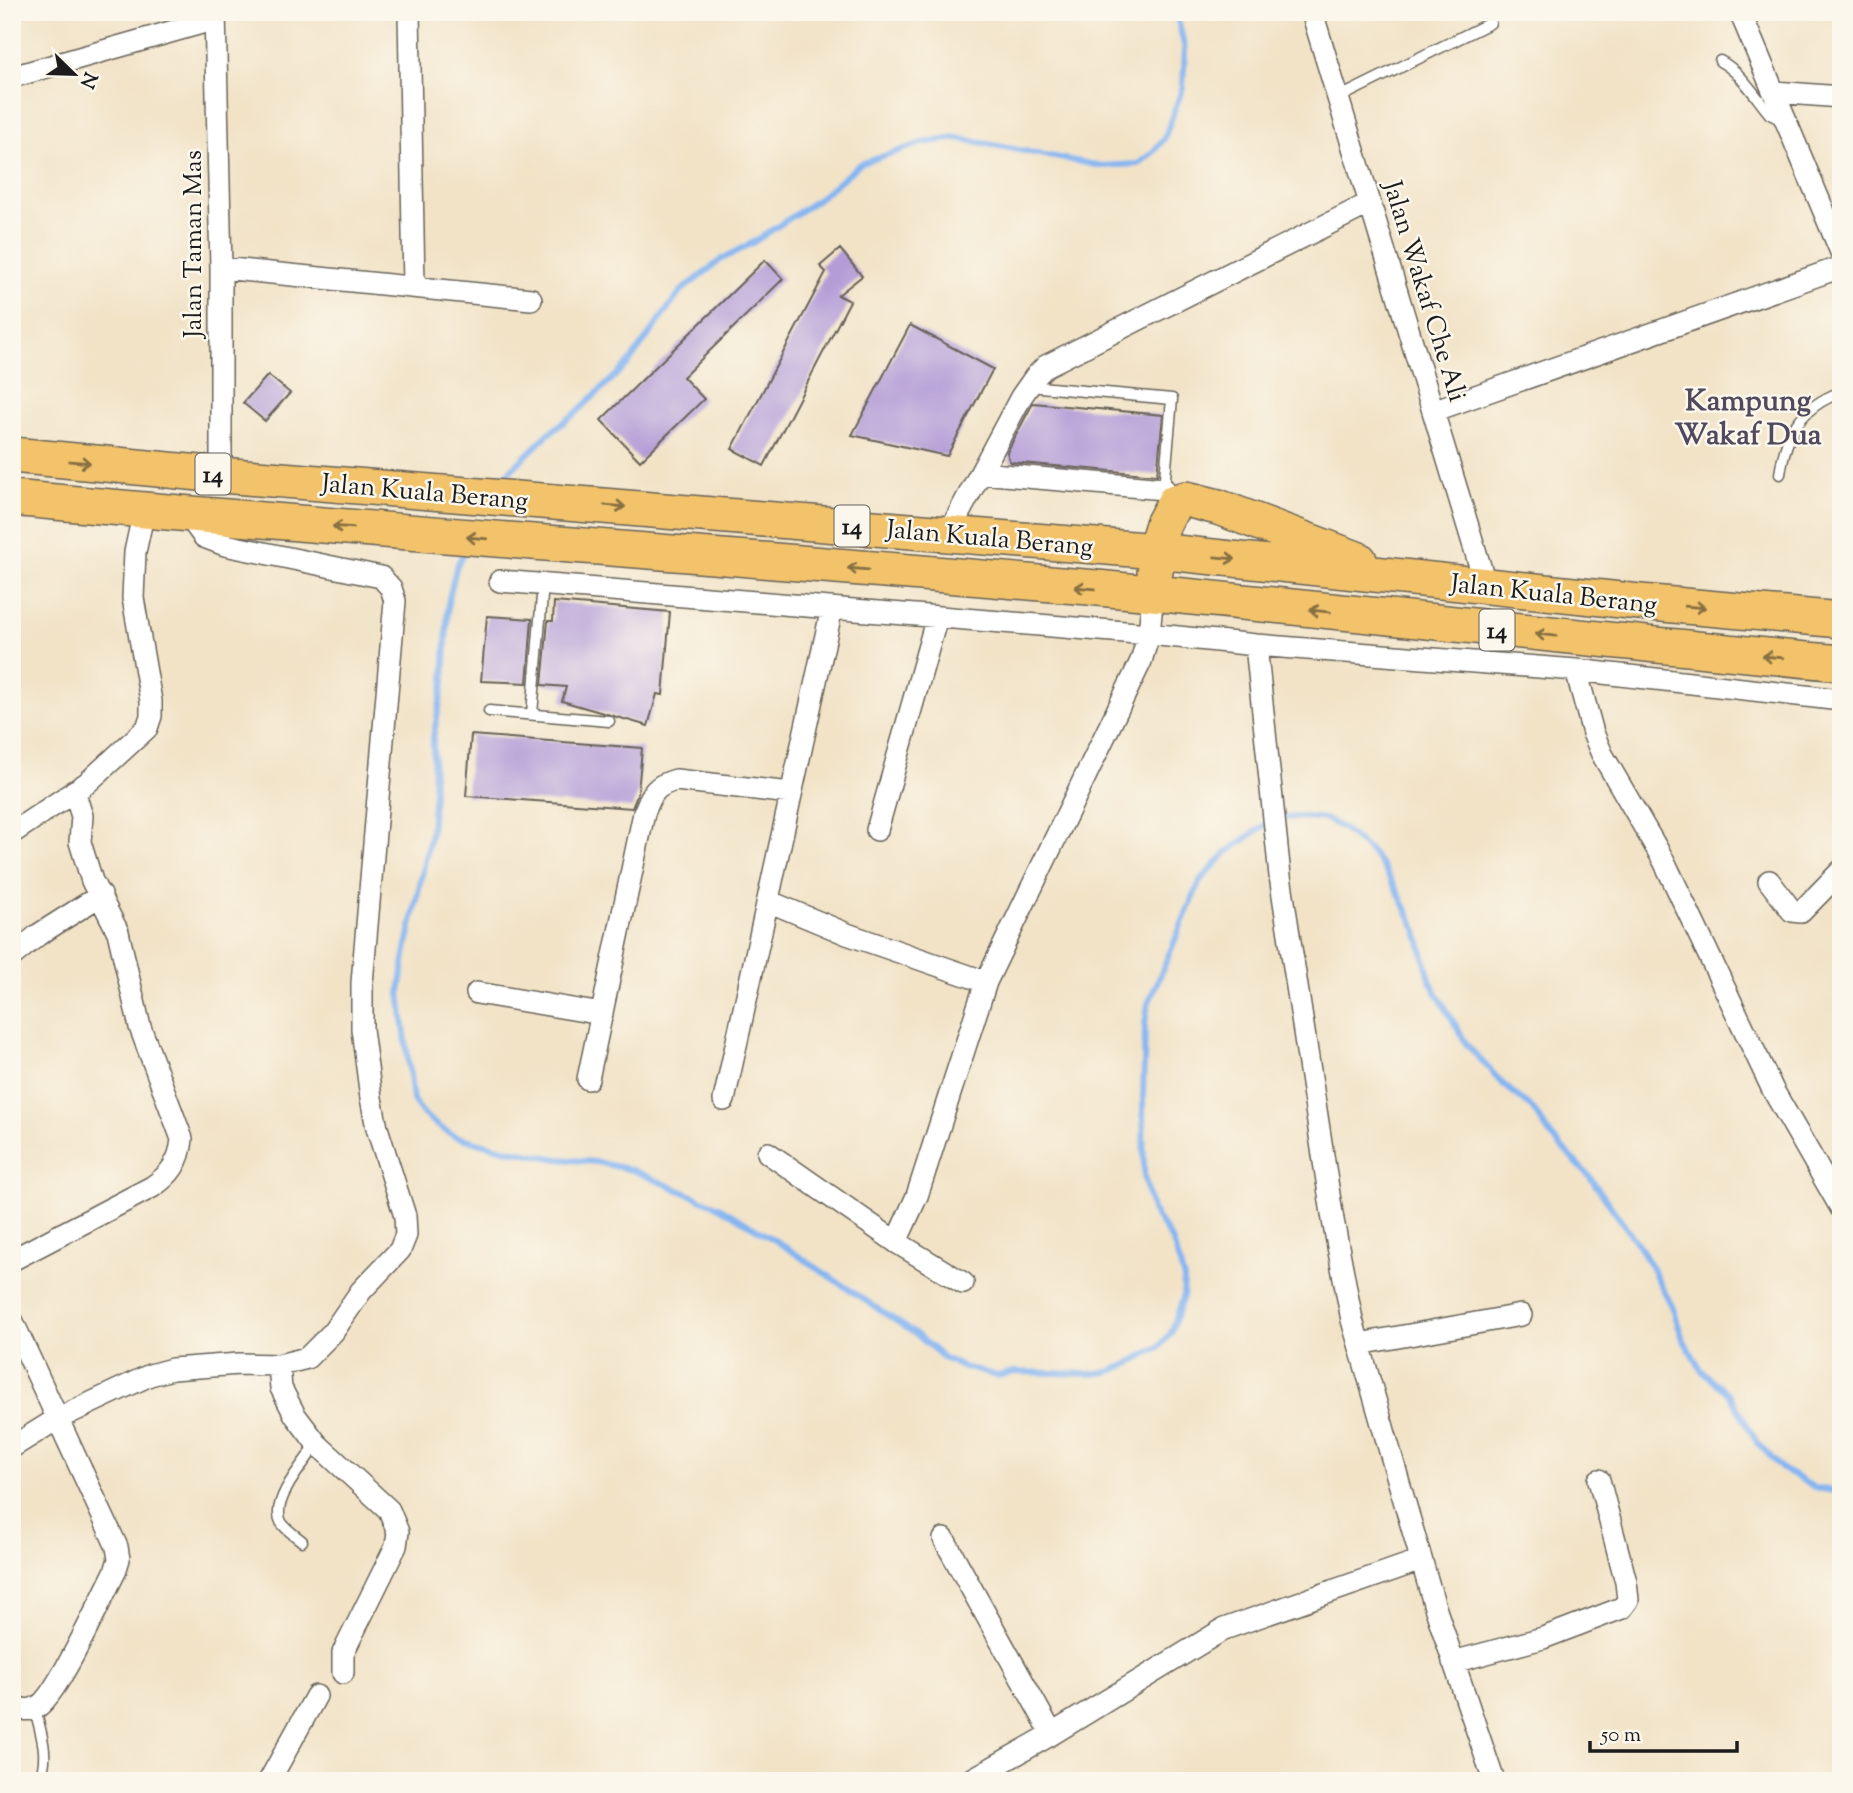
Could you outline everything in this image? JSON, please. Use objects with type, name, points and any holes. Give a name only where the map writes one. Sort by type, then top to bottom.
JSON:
[{"type":"highway","name":"Jalan Kuala Berang","points":[[13,453],[221,475],[1157,551],[1841,620]]},
{"type":"highway","points":[[1153,593],[1157,551],[1169,496],[1202,501],[1406,577]]},
{"type":"highway","name":"Jalan Kuala Berang","points":[[12,498],[544,543],[616,570],[1153,593],[1636,645],[1841,663]]},
{"type":"street","points":[[409,12],[414,288]]},
{"type":"street","name":"Jalan Wakaf Che Ali","points":[[1312,12],[1486,586]]},
{"type":"street","points":[[1433,411],[1840,253],[1740,12]]},
{"type":"street","points":[[12,77],[216,16]]},
{"type":"street","name":"Jalan Taman Mas","points":[[216,16],[221,268],[221,475]]},
{"type":"street","points":[[1774,92],[1841,97]]},
{"type":"street","points":[[948,534],[1029,386],[1046,366],[1370,203]]},
{"type":"street","points":[[221,268],[531,299]]},
{"type":"street","points":[[981,473],[1169,496]]},
{"type":"street","points":[[12,833],[74,791],[147,728],[151,716],[151,701],[133,598],[135,552],[144,510]]},
{"type":"street","points":[[12,1447],[57,1419],[133,1382],[172,1369],[239,1364],[279,1365],[307,1357],[333,1332],[361,1291],[388,1265],[400,1250],[406,1235],[405,1216],[377,1128],[362,1029],[362,983],[395,601],[391,588],[381,577],[225,545],[204,537],[187,514]]},
{"type":"street","points":[[500,581],[543,584],[616,570],[832,608],[1576,670],[1841,700]]},
{"type":"street","points":[[896,1242],[917,1196],[986,982],[1141,661],[1149,634],[1153,593]]},
{"type":"street","points":[[724,1100],[832,608]]},
{"type":"street","points":[[877,830],[937,617]]},
{"type":"street","points":[[1256,645],[1280,876],[1333,1220],[1359,1343],[1421,1560],[1494,1781]]},
{"type":"street","points":[[1576,670],[1593,733],[1602,754],[1664,861],[1773,1090],[1841,1208]]},
{"type":"street","points":[[588,1079],[644,813],[652,795],[660,784],[676,780],[791,793]]},
{"type":"street","points":[[12,1260],[165,1178],[181,1152],[182,1139],[135,1012],[118,932],[92,881],[80,842],[82,816],[74,791]]},
{"type":"street","points":[[1769,881],[1792,911],[1801,912],[1841,871]]},
{"type":"street","points":[[12,956],[38,935],[101,895]]},
{"type":"street","points":[[768,901],[848,934],[986,982]]},
{"type":"street","points":[[477,993],[602,1014]]},
{"type":"street","points":[[768,1153],[896,1242],[963,1283]]},
{"type":"street","points":[[1359,1343],[1521,1315]]},
{"type":"street","points":[[12,1320],[117,1548],[119,1559],[115,1572],[54,1691],[35,1709],[24,1710],[12,1705]]},
{"type":"street","points":[[279,1365],[284,1398],[317,1444],[389,1510],[398,1532],[396,1546],[343,1653],[343,1673]]},
{"type":"street","points":[[1454,1662],[1543,1638],[1622,1608],[1628,1600],[1628,1592],[1599,1480]]},
{"type":"street","points":[[944,1539],[1052,1734]]},
{"type":"street","points":[[969,1781],[1052,1734],[1224,1629],[1421,1560]]},
{"type":"street","points":[[269,1781],[316,1696]]},
{"type":"lane","points":[[1338,98],[1490,23]]},
{"type":"lane","points":[[1720,61],[1731,67],[1770,114],[1784,117]]},
{"type":"lane","points":[[1029,386],[1172,399],[1169,496]]},
{"type":"lane","points":[[1780,474],[1782,456],[1798,422],[1809,408],[1822,399],[1841,392]]},
{"type":"lane","points":[[532,714],[543,584]]},
{"type":"lane","points":[[489,711],[609,721]]},
{"type":"lane","points":[[302,1541],[281,1522],[279,1506],[285,1490],[317,1444]]},
{"type":"lane","points":[[35,1709],[46,1751],[39,1781]]},
{"type":"building","points":[[840,249],[862,276],[838,295],[850,301],[764,466],[732,449],[826,272],[820,266]]},
{"type":"building","points":[[765,260],[783,279],[683,377],[704,399],[640,461],[601,420]]},
{"type":"building","points":[[910,325],[993,369],[947,456],[852,435]]},
{"type":"building","points":[[268,375],[290,393],[265,421],[243,403]]},
{"type":"building","points":[[1033,403],[1163,415],[1157,475],[1010,462],[1007,452]]},
{"type":"building","points":[[554,602],[670,612],[663,695],[657,694],[648,726],[562,701],[566,687],[542,685],[548,621],[553,621]]},
{"type":"building","points":[[487,616],[532,619],[527,683],[481,681]]},
{"type":"building","points":[[471,735],[642,748],[638,793],[632,808],[466,796]]},
{"type":"waterway","points":[[499,485],[548,434],[576,413],[628,364],[680,292],[722,259],[754,242],[817,200],[860,164],[922,143],[957,138],[1101,166],[1138,164],[1164,139],[1183,87],[1185,49],[1176,12]]},
{"type":"waterway","points":[[466,546],[456,568],[448,603],[444,682],[433,738],[434,793],[431,832],[405,955],[400,993],[413,1100],[424,1115],[454,1136],[504,1149],[632,1170],[719,1207],[781,1244],[917,1335],[944,1358],[960,1366],[997,1376],[1015,1372],[1108,1372],[1159,1347],[1171,1333],[1183,1298],[1184,1279],[1173,1242],[1152,1210],[1144,1175],[1143,1098],[1148,1004],[1200,881],[1226,853],[1269,822]]},
{"type":"waterway","points":[[1279,818],[1325,819],[1342,828],[1371,852],[1401,898],[1417,931],[1431,983],[1467,1045],[1504,1085],[1532,1108],[1552,1137],[1589,1176],[1642,1250],[1672,1306],[1683,1339],[1702,1371],[1729,1394],[1757,1442],[1782,1469],[1815,1488],[1841,1492]]},
{"type":"district","name":"Kampung Wakaf Dua","points":[[1748,417]]}]
